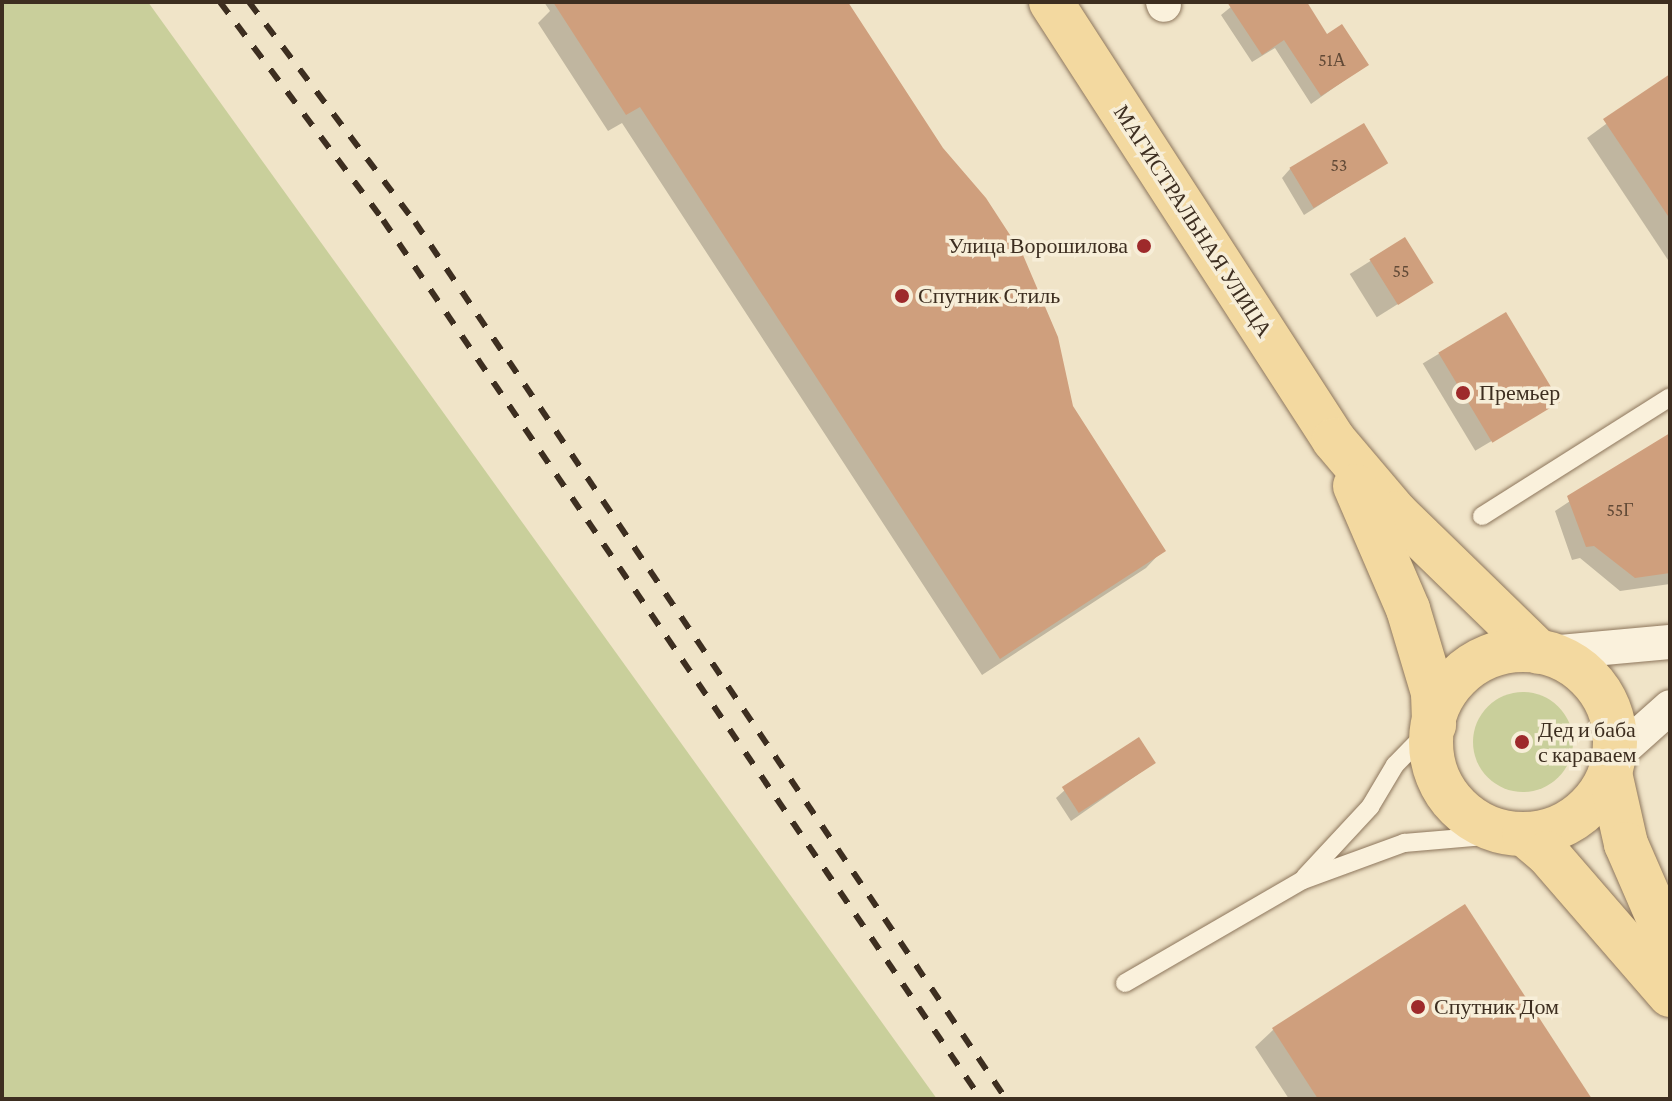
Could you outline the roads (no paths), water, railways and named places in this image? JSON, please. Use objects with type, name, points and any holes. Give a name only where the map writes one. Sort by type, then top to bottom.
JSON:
[{"type":"main road","name":"МАГИСТРАЛЬНАЯ УЛИЦА","points":[[1051,2],[1334,440],[1396,513],[1544,652]]},
{"type":"main road","name":"МАГИСТРАЛЬНАЯ УЛИЦА","points":[[1334,440],[1408,609],[1433,693],[1432,756],[1446,792],[1473,819],[1516,834],[1547,853],[1670,995]]},
{"type":"main road","name":"МАГИСТРАЛЬНАЯ УЛИЦА","points":[[1434,725],[1441,699],[1466,670],[1501,653],[1544,652],[1568,661],[1601,693],[1613,724],[1612,766],[1626,844],[1670,945]]},
{"type":"main road","points":[[1516,834],[1576,817],[1591,805],[1612,766]]},
{"type":"street","points":[[1544,652],[1670,642]]},
{"type":"street","points":[[1612,766],[1670,707]]},
{"type":"lane","points":[[1482,516],[1670,397]]},
{"type":"lane","points":[[1303,880],[1370,807],[1395,765],[1434,725]]},
{"type":"lane","points":[[1125,983],[1303,880],[1404,843],[1516,834]]},
{"type":"railway","points":[[220,2],[383,220],[981,1099]]},
{"type":"railway","points":[[249,2],[415,222],[1006,1099]]},
{"type":"place","name":"Улица Ворошилова","points":[[1144,246]]},
{"type":"place","name":"Спутник Стиль","points":[[902,296]]},
{"type":"place","name":"Премьер","points":[[1463,393]]},
{"type":"place","name":"Дед и баба с караваем","points":[[1522,742]]},
{"type":"place","name":"Спутник Дом","points":[[1418,1007]]}]
